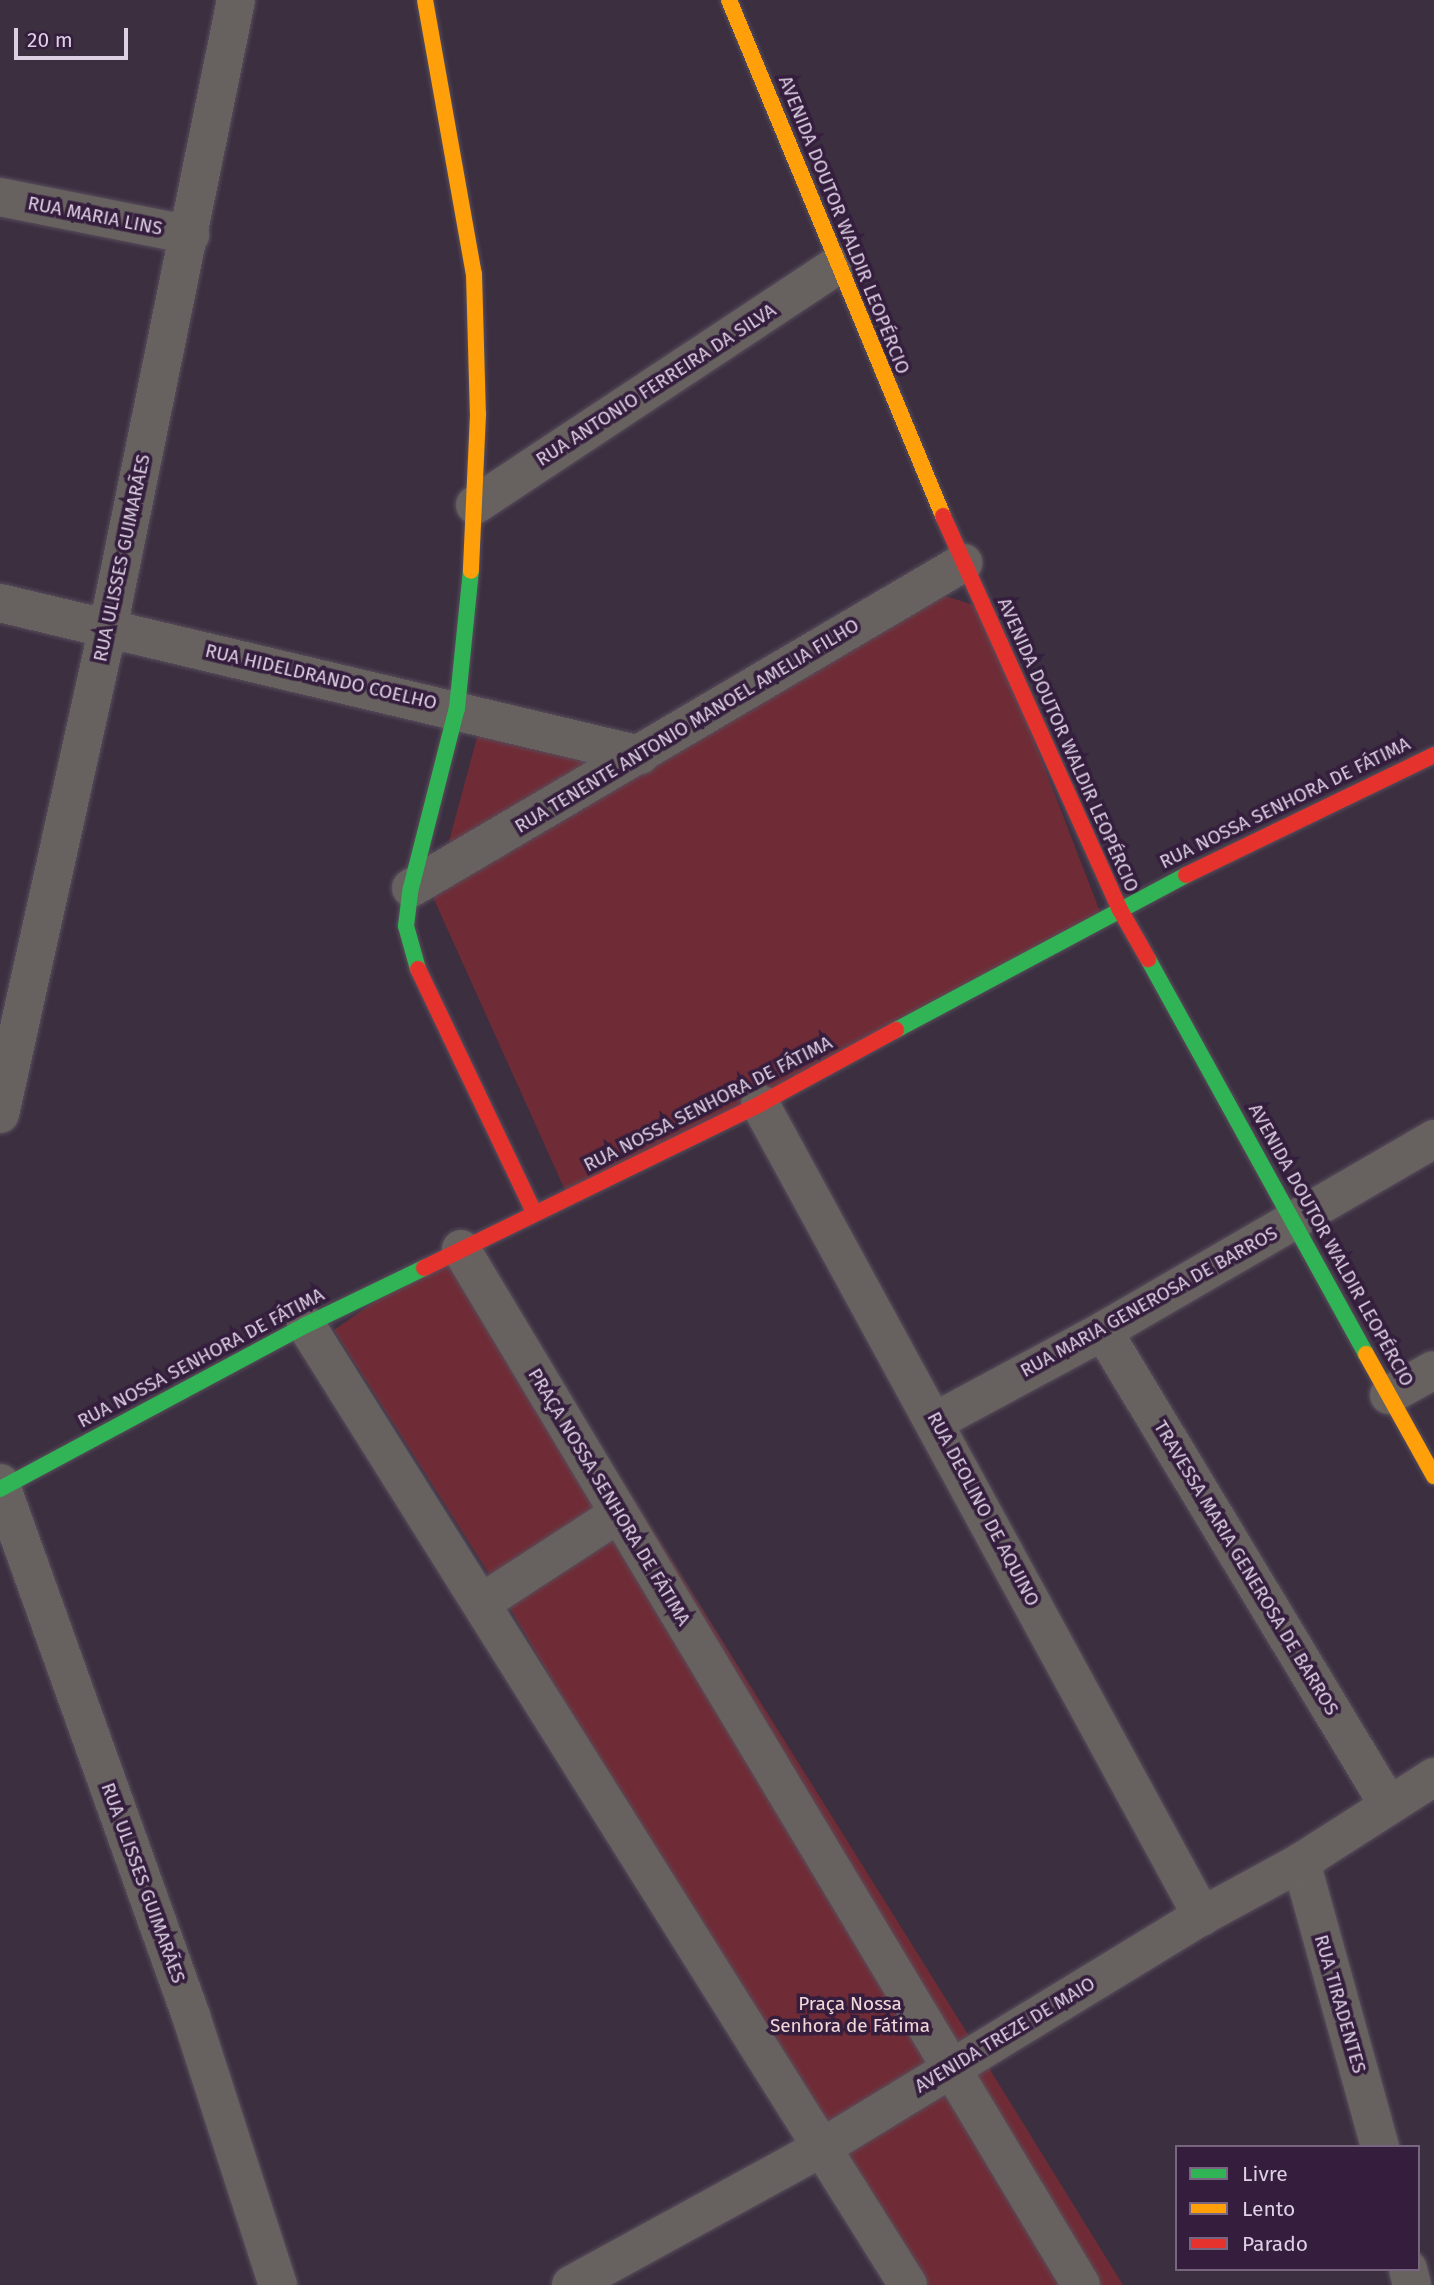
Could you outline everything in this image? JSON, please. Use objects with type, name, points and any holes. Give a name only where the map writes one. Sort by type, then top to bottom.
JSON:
[{"type":"street","name":"RUA ULISSES GUIMARÃES","points":[[0,1114],[108,628],[236,0]]},
{"type":"street","points":[[425,0],[474,274],[479,339],[475,505],[457,708],[411,888],[406,926],[417,971],[534,1212]]},
{"type":"street","name":"AVENIDA DOUTOR WALDIR LEOPÉRCIO","points":[[729,0],[836,266],[963,563],[1119,908],[1434,1476]]},
{"type":"street","name":"RUA MARIA LINS","points":[[0,197],[190,234]]},
{"type":"street","name":"RUA ANTONIO FERREIRA DA SILVA","points":[[475,505],[836,266]]},
{"type":"street","name":"RUA TENENTE ANTONIO MANOEL AMELIA FILHO","points":[[411,888],[963,563]]},
{"type":"street","name":"RUA HIDELDRANDO COELHO","points":[[0,603],[457,708],[640,755]]},
{"type":"street","name":"RUA NOSSA SENHORA DE FÁTIMA","points":[[0,1487],[306,1325],[760,1104],[1119,908],[1434,755]]},
{"type":"street","name":"RUA DEOLINO DE AQUINO","points":[[760,1104],[936,1421],[1202,1916]]},
{"type":"street","name":"RUA MARIA GENEROSA DE BARROS","points":[[936,1421],[1103,1331],[1434,1139]]},
{"type":"street","name":"PRAÇA NOSSA SENHORA DE FÁTIMA","points":[[461,1249],[1081,2285]]},
{"type":"street","points":[[306,1325],[483,1602],[908,2285]]},
{"type":"street","name":"TRAVESSA MARIA GENEROSA DE BARROS","points":[[1103,1331],[1388,1804]]},
{"type":"street","points":[[1389,1395],[1434,1370]]},
{"type":"street","name":"RUA ULISSES GUIMARÃES","points":[[0,1487],[191,2016],[278,2285]]},
{"type":"street","points":[[483,1602],[618,1514]]},
{"type":"street","name":"AVENIDA TREZE DE MAIO","points":[[571,2285],[620,2273],[1202,1916],[1300,1862],[1434,1776]]},
{"type":"street","name":"RUA TIRADENTES","points":[[1300,1862],[1379,2145]]},
{"type":"green space","points":[[920,588],[983,608],[1102,917],[569,1199],[428,886]]},
{"type":"green space","points":[[478,734],[596,762],[448,845]]},
{"type":"green space","name":"Praça Nossa Senhora de Fátima","points":[[469,1235],[1123,2285],[924,2285],[829,2155],[500,1591],[334,1330]]},
{"type":"traffic: fast","points":[[418,969],[406,926],[411,888],[457,708],[471,571]]},
{"type":"traffic: fast","points":[[896,1030],[1186,875]]},
{"type":"traffic: fast","points":[[1148,959],[1366,1354]]},
{"type":"traffic: fast","points":[[0,1489],[306,1325],[424,1268]]},
{"type":"traffic: slow","points":[[425,0],[474,274],[478,414],[471,571]]},
{"type":"traffic: slow","points":[[729,0],[943,516]]},
{"type":"traffic: slow","points":[[1366,1354],[1434,1476]]},
{"type":"traffic: jam","points":[[943,516],[1119,908],[1148,959]]},
{"type":"traffic: jam","points":[[1186,875],[1434,755]]},
{"type":"traffic: jam","points":[[418,969],[534,1212]]},
{"type":"traffic: jam","points":[[424,1268],[760,1104],[896,1030]]}]
